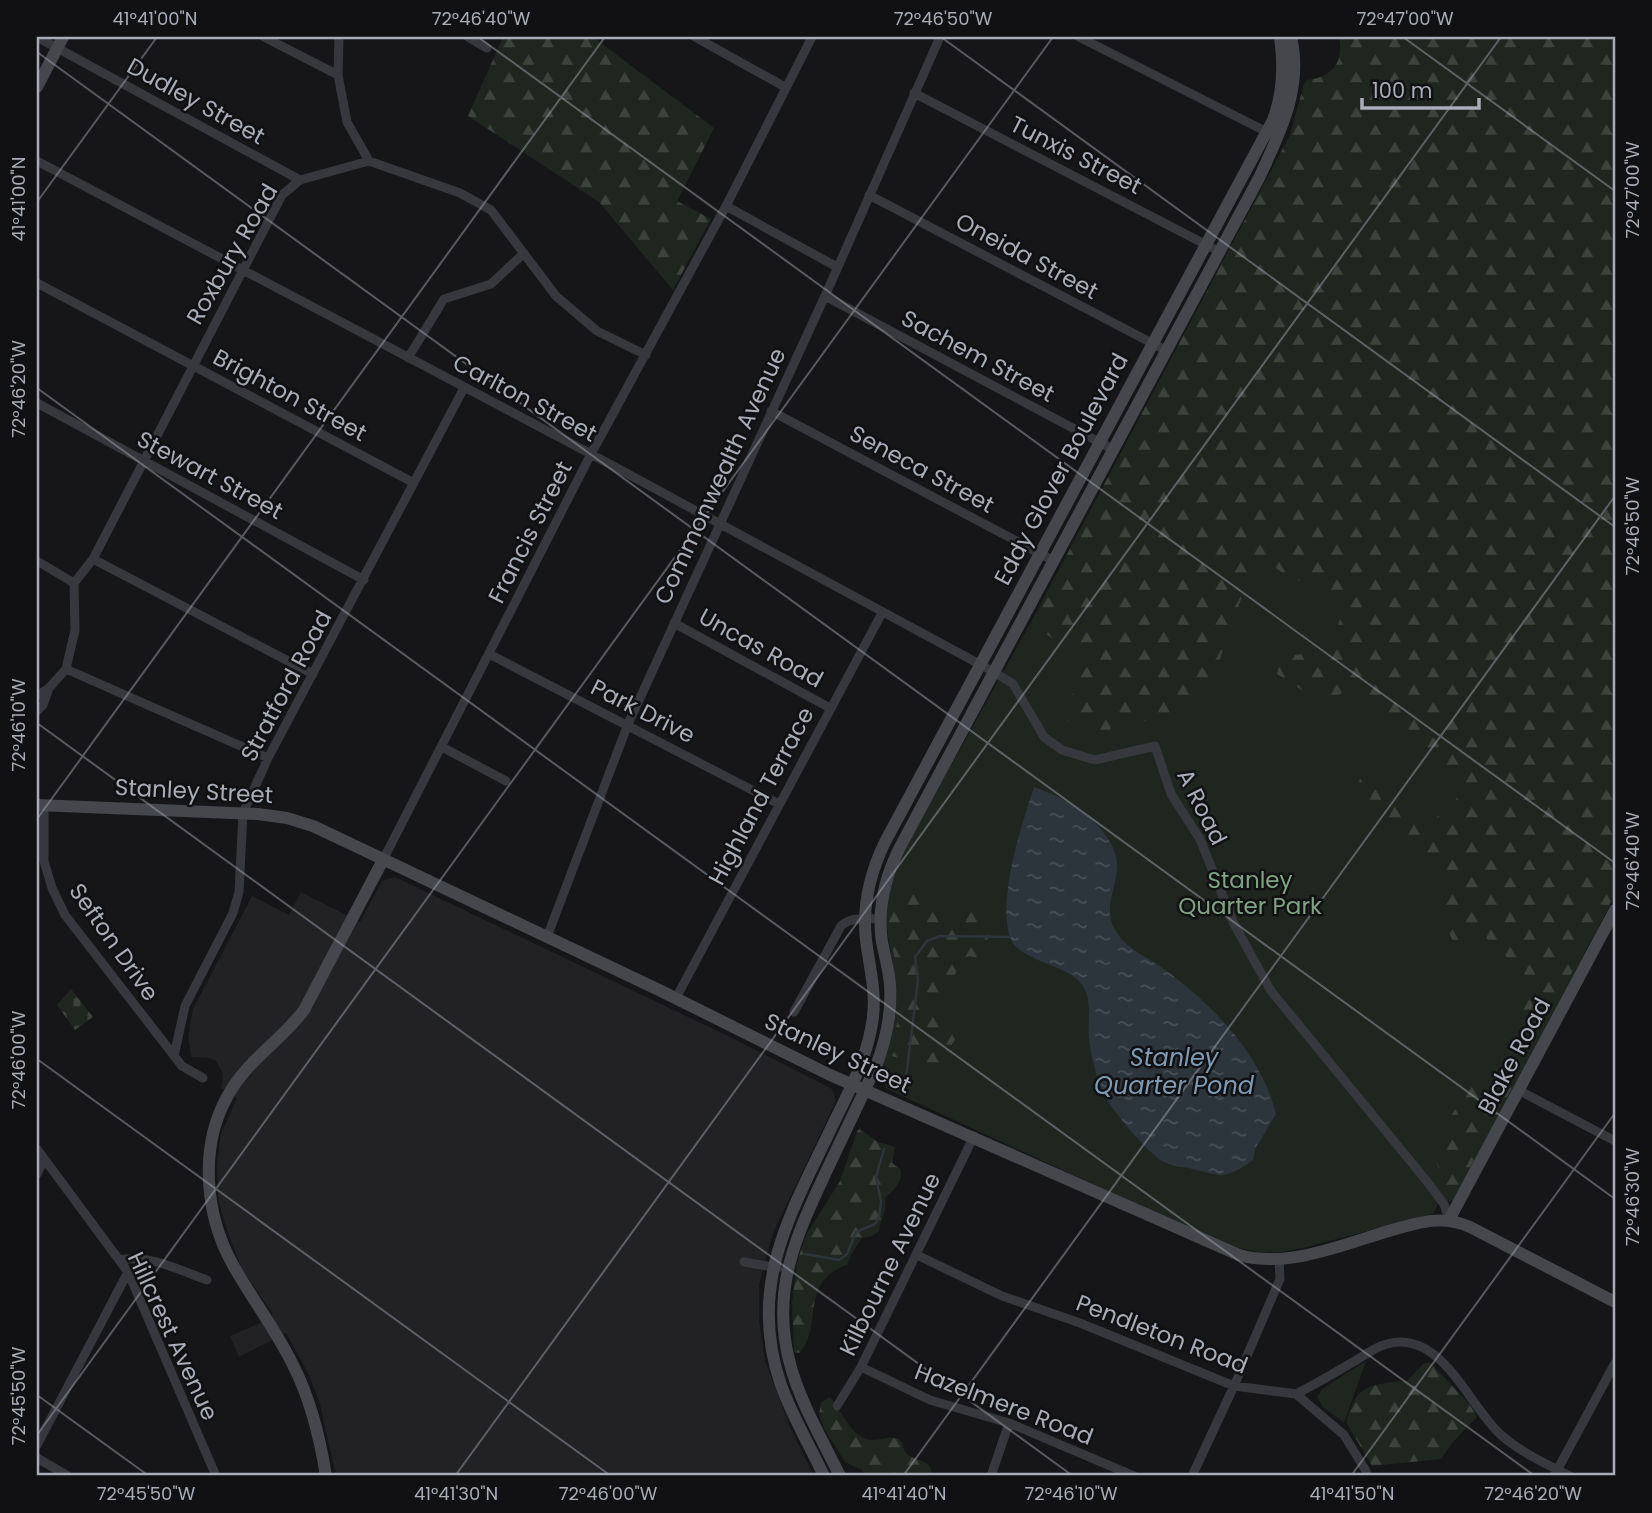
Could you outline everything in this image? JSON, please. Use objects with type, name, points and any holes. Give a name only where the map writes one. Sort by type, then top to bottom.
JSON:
[{"type":"street","name":"Dudley Street","points":[[37,37],[60,42],[300,180]]},
{"type":"street","points":[[264,37],[338,75]]},
{"type":"street","points":[[339,37],[338,75],[346,122],[369,161],[460,192],[491,210],[556,296],[597,331],[646,355]]},
{"type":"street","points":[[468,37],[487,48]]},
{"type":"street","points":[[695,37],[785,88]]},
{"type":"street","name":"Francis Street","points":[[383,860],[591,454],[726,206],[812,37]]},
{"type":"street","name":"Commonwealth Avenue","points":[[547,937],[628,724],[825,296],[940,37]]},
{"type":"street","points":[[1079,37],[1272,134]]},
{"type":"street","name":"Eddy Glover Boulevard","points":[[840,1476],[797,1387],[787,1351],[783,1309],[787,1270],[802,1222],[883,1046],[889,1016],[890,982],[881,919],[883,894],[890,870],[1259,178],[1280,94],[1283,64],[1280,37]]},
{"type":"street","name":"Eddy Glover Boulevard","points":[[824,1476],[782,1389],[772,1352],[768,1308],[773,1267],[786,1223],[867,1045],[874,1015],[874,988],[865,919],[868,889],[876,863],[913,789],[1206,245],[1272,134],[1287,117],[1293,95],[1294,51],[1291,37]]},
{"type":"street","points":[[37,88],[60,42]]},
{"type":"street","name":"Tunxis Street","points":[[914,93],[1220,252]]},
{"type":"street","name":"Carlton Street","points":[[37,161],[591,454],[994,672]]},
{"type":"street","name":"Roxbury Road","points":[[74,583],[93,559],[142,460],[282,195],[300,180],[369,161]]},
{"type":"street","name":"Oneida Street","points":[[869,195],[1167,351]]},
{"type":"street","points":[[726,206],[837,267]]},
{"type":"street","points":[[408,358],[444,299],[491,284],[524,253]]},
{"type":"street","name":"Brighton Street","points":[[37,283],[414,483]]},
{"type":"street","name":"Sachem Street","points":[[825,296],[1114,450]]},
{"type":"street","name":"Stratford Road","points":[[174,1056],[186,1006],[233,913],[239,892],[243,813],[268,758],[464,388]]},
{"type":"street","name":"Stewart Street","points":[[37,403],[364,580]]},
{"type":"street","name":"Seneca Street","points":[[771,411],[1054,561]]},
{"type":"street","points":[[93,559],[313,674]]},
{"type":"street","points":[[37,561],[74,583],[75,630],[66,669],[49,688],[37,696]]},
{"type":"street","name":"Highland Terrace","points":[[676,998],[882,613]]},
{"type":"street","name":"Uncas Road","points":[[674,622],[830,708]]},
{"type":"street","name":"Park Drive","points":[[489,654],[779,804]]},
{"type":"street","points":[[66,669],[268,758]]},
{"type":"street","name":"A Road","points":[[994,672],[1013,684],[1044,737],[1062,750],[1096,760],[1155,746],[1171,794],[1200,839],[1234,924],[1271,991],[1431,1187],[1444,1204],[1449,1220]]},
{"type":"street","points":[[37,711],[43,705],[49,688]]},
{"type":"street","points":[[442,747],[506,781]]},
{"type":"street","points":[[913,789],[927,797]]},
{"type":"street","name":"Stanley Street","points":[[41,805],[243,813],[300,821],[335,835],[851,1084],[974,1136],[1228,1251],[1256,1259],[1279,1258],[1306,1254],[1421,1222],[1449,1220],[1470,1227],[1615,1301]]},
{"type":"street","name":"Sefton Drive","points":[[41,805],[44,860],[52,888],[65,915],[182,1066],[203,1078]]},
{"type":"street","points":[[326,1476],[321,1443],[304,1388],[280,1341],[232,1264],[222,1240],[211,1193],[210,1149],[217,1117],[230,1091],[245,1070],[304,1010],[383,860]]},
{"type":"street","name":"Blake Road","points":[[1449,1220],[1615,910]]},
{"type":"street","points":[[794,1012],[841,926],[846,921],[881,919]]},
{"type":"street","points":[[1520,1091],[1615,1141]]},
{"type":"street","name":"Kilbourne Avenue","points":[[838,1406],[861,1367],[974,1136]]},
{"type":"street","name":"Hillcrest Avenue","points":[[37,1149],[128,1272],[216,1476]]},
{"type":"street","points":[[37,1174],[44,1160]]},
{"type":"street","name":"Pendleton Road","points":[[917,1255],[1002,1296],[1080,1323],[1234,1386],[1296,1394]]},
{"type":"street","points":[[120,1259],[133,1257],[154,1261],[206,1280]]},
{"type":"street","points":[[1192,1476],[1280,1279],[1279,1258]]},
{"type":"street","points":[[744,1262],[787,1270]]},
{"type":"street","points":[[37,1445],[128,1272]]},
{"type":"street","points":[[1367,1476],[1344,1435],[1296,1394],[1381,1346],[1400,1342],[1417,1343],[1432,1352],[1446,1365],[1498,1432],[1556,1473],[1570,1476]]},
{"type":"street","points":[[1556,1473],[1615,1363]]},
{"type":"street","name":"Hazelmere Road","points":[[861,1367],[930,1400],[1009,1423],[1134,1476]]},
{"type":"street","points":[[991,1476],[1009,1423]]},
{"type":"street","points":[[806,1440],[819,1433]]},
{"type":"street","points":[[37,1458],[68,1476]]},
{"type":"shaded area","points":[[395,877],[726,1035],[832,1089],[836,1101],[773,1233],[759,1284],[759,1320],[765,1361],[791,1429],[814,1476],[336,1476],[320,1404],[309,1375],[286,1333],[239,1357],[230,1336],[273,1314],[242,1269],[218,1199],[217,1165],[221,1134],[237,1098],[221,1088],[223,1074],[216,1061],[191,1055],[188,1037],[193,1009],[252,896],[289,915],[301,892],[360,922],[382,881]]},
{"type":"green space","points":[[503,37],[593,37],[714,128],[677,201],[711,219],[673,290],[599,202],[468,116]]},
{"type":"green space","points":[[1339,37],[1615,37],[1615,894],[1538,1034],[1533,1031],[1532,1023],[1518,1010],[1536,985],[1482,934],[1464,950],[1457,949],[1449,933],[1448,922],[1439,908],[1440,898],[1447,885],[1444,880],[1420,866],[1399,840],[1385,812],[1361,799],[1358,789],[1360,778],[1368,773],[1409,805],[1426,824],[1457,798],[1449,773],[1404,727],[1371,700],[1361,687],[1351,686],[1328,703],[1322,703],[1277,674],[1281,657],[1330,648],[1343,610],[1340,600],[1322,586],[1291,579],[1273,566],[1258,571],[1241,599],[1215,673],[1194,706],[1176,718],[1156,726],[1134,716],[1124,717],[1100,735],[1077,727],[1064,716],[1061,710],[1079,685],[1079,658],[1070,645],[1055,641],[1038,627],[1037,616],[1041,603],[1290,135],[1304,84],[1307,80],[1324,76],[1335,67],[1340,54]]},
{"type":"green space","name":"Stanley Quarter Park","points":[[1357,37],[1615,37],[1615,896],[1454,1199],[1438,1204],[1433,1214],[1303,1248],[1258,1252],[1237,1248],[887,1089],[880,1076],[893,967],[886,922],[888,896],[898,863],[910,839]]},
{"type":"green space","points":[[898,889],[957,908],[977,907],[986,924],[987,957],[983,960],[969,956],[964,959],[947,988],[943,1018],[956,1038],[942,1068],[937,1069],[892,1056],[900,990],[889,907],[892,896]]},
{"type":"green space","points":[[71,989],[93,1017],[75,1030],[57,1005]]},
{"type":"green space","points":[[1513,1072],[1517,1078],[1453,1200],[1449,1202],[1438,1187],[1434,1143],[1465,1098],[1465,1084],[1469,1077],[1473,1076],[1478,1082],[1498,1087]]},
{"type":"green space","points":[[860,1129],[878,1142],[895,1147],[892,1163],[900,1169],[900,1178],[885,1198],[885,1211],[879,1231],[862,1238],[847,1265],[832,1272],[822,1282],[806,1343],[799,1353],[794,1352],[792,1303],[797,1262],[806,1235],[840,1181]]},
{"type":"green space","points":[[1366,1361],[1344,1423],[1323,1407],[1317,1397],[1322,1389]]},
{"type":"green space","points":[[1430,1362],[1470,1405],[1477,1417],[1441,1459],[1372,1466],[1346,1422],[1354,1401],[1362,1391],[1371,1386],[1407,1381],[1423,1364]]},
{"type":"green space","points":[[830,1397],[847,1423],[860,1436],[870,1440],[898,1439],[906,1453],[930,1466],[931,1476],[865,1476],[862,1470],[845,1462],[819,1415],[821,1402]]},
{"type":"water","name":"Stanley Quarter Pond","points":[[1034,787],[1060,798],[1100,828],[1115,854],[1117,868],[1110,915],[1115,930],[1131,948],[1164,969],[1200,998],[1233,1033],[1259,1071],[1276,1114],[1255,1149],[1253,1160],[1235,1171],[1216,1175],[1170,1164],[1156,1157],[1140,1141],[1115,1112],[1102,1090],[1091,1051],[1089,1005],[1083,986],[1067,972],[1023,952],[1015,946],[1010,937],[1007,921],[1009,883]]},
{"type":"waterway","points":[[904,1094],[918,980],[915,957],[927,941],[940,936],[1010,937]]},
{"type":"waterway","points":[[805,1254],[839,1260],[847,1254],[856,1232],[875,1224],[881,1202],[876,1177],[884,1149]]}]
